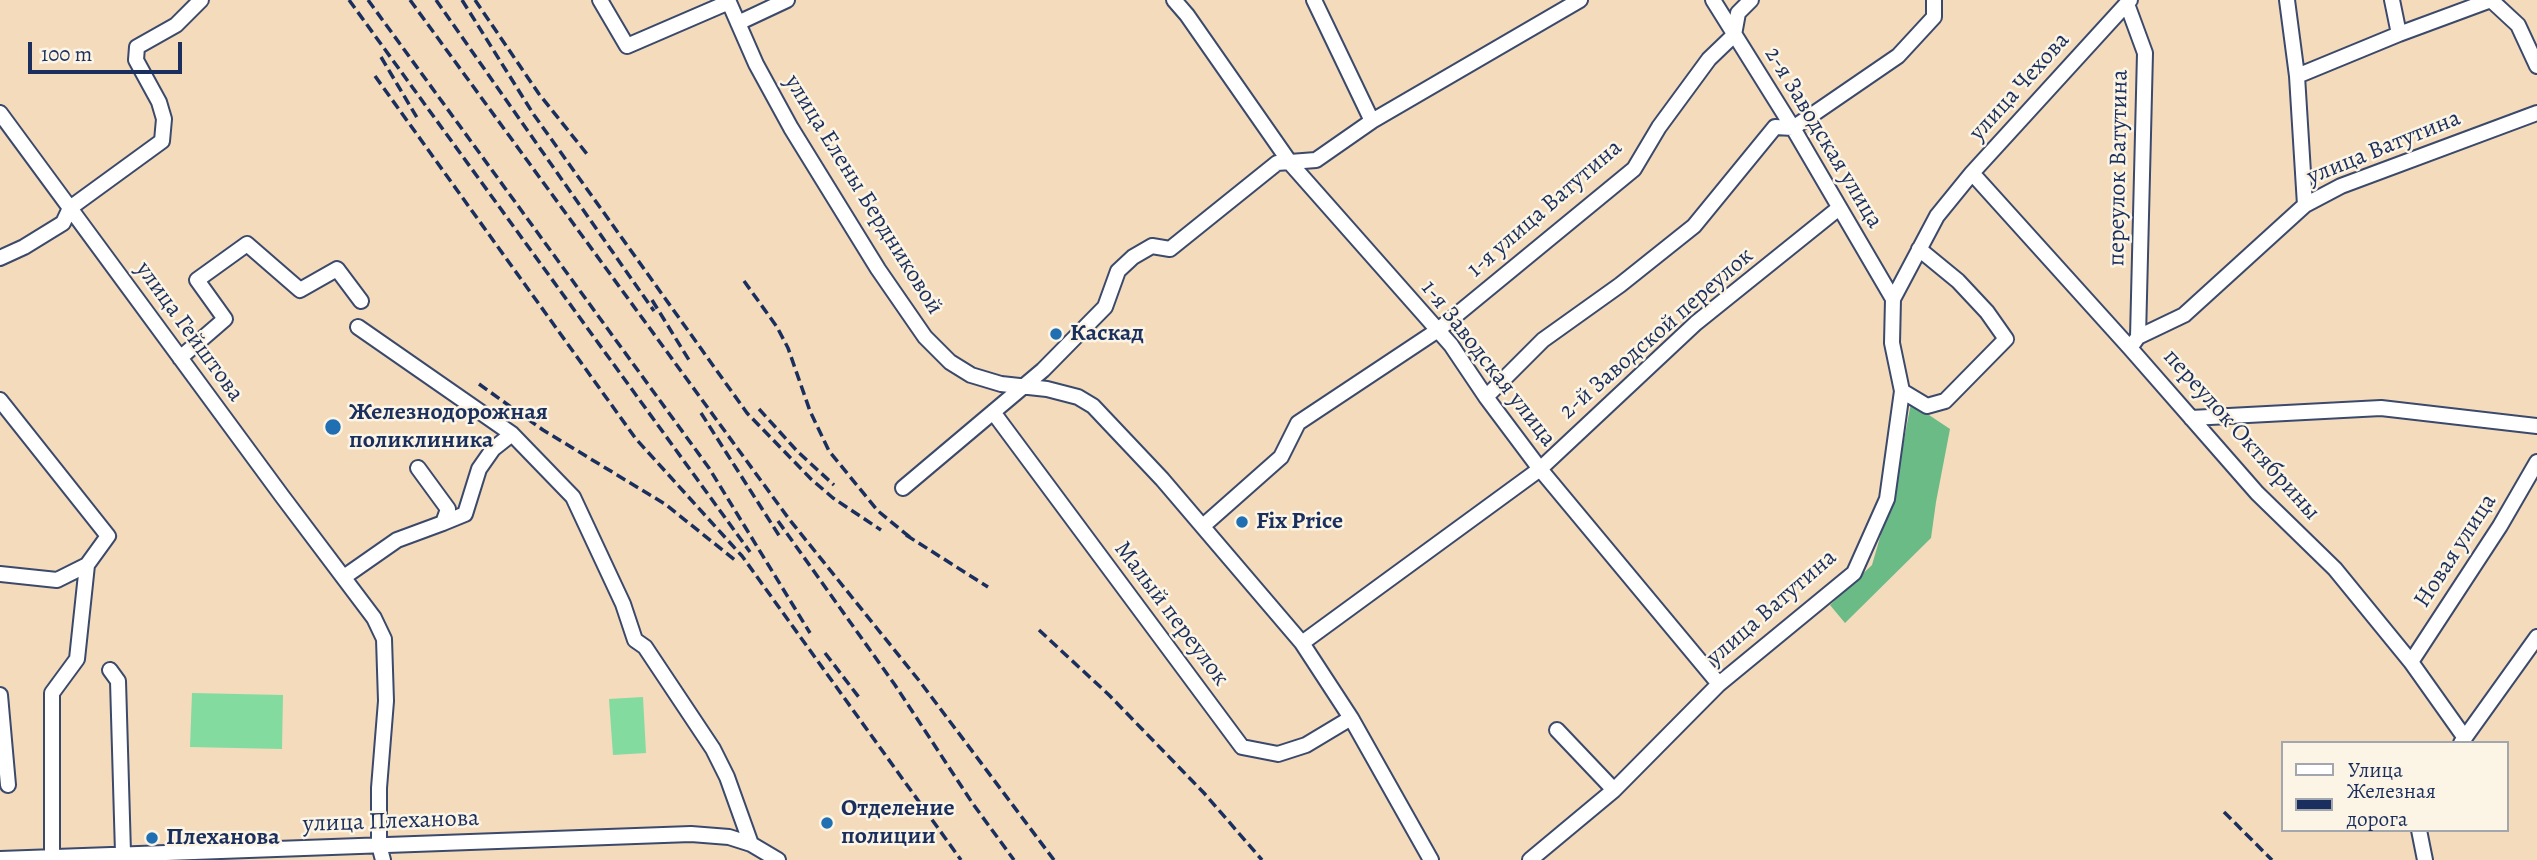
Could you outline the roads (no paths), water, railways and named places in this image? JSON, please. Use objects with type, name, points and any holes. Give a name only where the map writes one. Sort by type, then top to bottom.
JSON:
[{"type":"street","points":[[0,258],[63,223],[70,208],[162,141],[163,119],[159,102],[136,60],[137,47],[176,25],[201,0]]},
{"type":"street","points":[[600,0],[627,46],[728,1]]},
{"type":"street","points":[[738,23],[787,0]]},
{"type":"street","name":"1-я Заводская улица","points":[[1174,0],[1291,164],[1451,345],[1540,469],[1719,684]]},
{"type":"street","points":[[1314,0],[1372,121]]},
{"type":"street","points":[[903,488],[1043,370],[1105,307],[1118,271],[1133,257],[1152,246],[1170,249],[1277,163],[1316,160],[1372,121],[1580,0]]},
{"type":"street","name":"2-я Заводская улица","points":[[1713,0],[1793,128],[1893,299]]},
{"type":"street","name":"1-я улица Ватутина","points":[[1203,526],[1281,457],[1298,423],[1438,330],[1634,169],[1659,127],[1709,58],[1734,35],[1738,13],[1751,0]]},
{"type":"street","points":[[1486,397],[1543,340],[1620,285],[1694,226],[1775,127],[1793,128],[1898,56],[1934,17],[1934,0]]},
{"type":"street","points":[[2287,0],[2297,76],[2305,205]]},
{"type":"street","points":[[2392,0],[2399,34]]},
{"type":"street","points":[[2297,76],[2491,0],[2518,25],[2537,66]]},
{"type":"street","name":"улица Елены Бердниковой","points":[[728,1],[756,64],[791,128],[878,269],[925,337],[950,362],[971,375],[1001,384],[1047,389],[1077,397],[1093,406],[1203,526],[1302,643],[1351,718],[1431,860]]},
{"type":"street","name":"улица Чехова","points":[[1972,173],[2128,2]]},
{"type":"street","name":"переулок Ватутина","points":[[2128,2],[2145,53],[2134,342]]},
{"type":"street","name":"улица Гейштова","points":[[0,113],[374,618],[384,639],[386,701],[379,788],[379,845]]},
{"type":"street","name":"улица Ватутина","points":[[2134,342],[2184,315],[2305,205],[2341,186],[2537,113]]},
{"type":"street","name":"улица Ватутина","points":[[1530,860],[1614,790],[1719,684],[1854,573],[1887,499],[1902,391],[1892,343],[1893,299],[1937,216],[1972,173]]},
{"type":"street","name":"переулок Октябрины","points":[[1972,173],[2134,342],[2191,418],[2257,493],[2334,569],[2411,662],[2463,740]]},
{"type":"street","name":"2-й Заводской переулок","points":[[1302,643],[1540,469],[1696,323],[1839,208]]},
{"type":"street","points":[[180,358],[225,319],[197,280],[247,244],[300,290],[337,269],[361,300]]},
{"type":"street","points":[[1902,391],[1927,406],[1945,401],[2006,339],[1987,312],[1958,281],[1919,249]]},
{"type":"street","points":[[358,327],[512,434],[573,497],[623,604],[635,640],[645,647],[713,750],[727,777],[751,844]]},
{"type":"street","points":[[0,400],[108,536],[87,565],[57,580],[0,574]]},
{"type":"street","points":[[2191,418],[2381,408],[2537,426]]},
{"type":"street","name":"Малый переулок","points":[[993,412],[1242,747],[1278,754],[1306,745],[1351,718]]},
{"type":"street","points":[[344,577],[397,540],[465,514],[478,469],[493,449],[512,434]]},
{"type":"street","name":"Новая улица","points":[[2411,662],[2500,526],[2537,462]]},
{"type":"street","points":[[418,468],[448,509],[443,523]]},
{"type":"street","points":[[52,856],[52,693],[77,659],[87,565]]},
{"type":"street","points":[[2463,740],[2537,637]]},
{"type":"street","points":[[110,670],[118,681],[118,856]]},
{"type":"street","points":[[0,695],[8,785]]},
{"type":"street","points":[[1557,730],[1614,790]]},
{"type":"street","points":[[2419,832],[2425,860]]},
{"type":"street","name":"улица Плеханова","points":[[0,859],[691,834],[729,837],[751,844],[778,860]]},
{"type":"street","points":[[379,845],[383,860]]},
{"type":"railway","points":[[349,0],[750,552]]},
{"type":"railway","points":[[368,0],[709,468],[810,633]]},
{"type":"railway","points":[[410,0],[789,519],[921,683],[1054,860]]},
{"type":"railway","points":[[436,0],[654,311]]},
{"type":"railway","points":[[462,0],[534,115],[747,413],[811,479],[833,498],[881,530]]},
{"type":"railway","points":[[475,0],[539,94],[587,154]]},
{"type":"railway","points":[[381,57],[419,121]]},
{"type":"railway","points":[[375,76],[636,439],[742,556],[961,860]]},
{"type":"railway","points":[[744,281],[777,327],[788,348],[810,411],[829,451],[878,511],[912,539]]},
{"type":"railway","points":[[652,300],[689,360]]},
{"type":"railway","points":[[479,384],[543,430],[665,504],[735,560]]},
{"type":"railway","points":[[759,409],[798,452],[834,485]]},
{"type":"railway","points":[[701,413],[780,537]]},
{"type":"railway","points":[[778,521],[895,685],[973,804],[1014,860]]},
{"type":"railway","points":[[906,535],[988,587]]},
{"type":"railway","points":[[1039,630],[1109,695],[1204,793],[1262,860]]},
{"type":"railway","points":[[825,653],[861,700]]},
{"type":"railway","points":[[2224,812],[2272,860]]},
{"type":"place","name":"Каскад","points":[[1056,334]]},
{"type":"place","name":"Железнодорожная поликлиника","points":[[333,427]]},
{"type":"place","name":"Fix Price","points":[[1242,522]]},
{"type":"place","name":"Отделение полиции","points":[[827,823]]},
{"type":"place","name":"Плеханова","points":[[152,838]]}]
